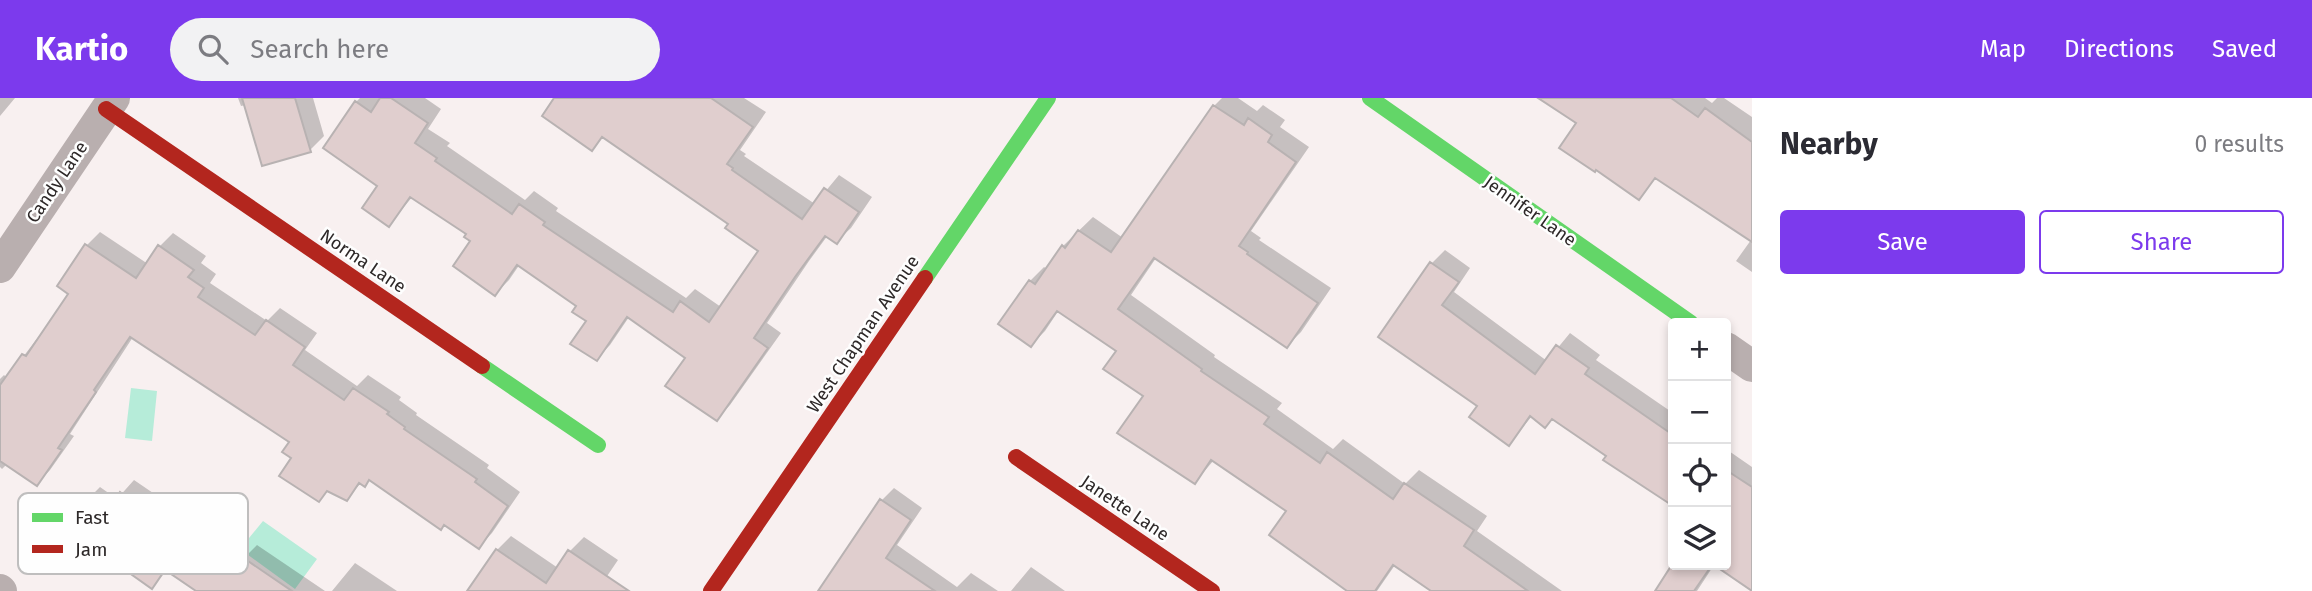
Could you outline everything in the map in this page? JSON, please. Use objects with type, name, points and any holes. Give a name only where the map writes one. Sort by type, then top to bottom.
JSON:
[{"type":"street","name":"West Chapman Avenue","points":[[711,591],[1048,98]]},
{"type":"street","name":"Jennifer Lane","points":[[1370,98],[1684,318]]},
{"type":"street","name":"Candy Lane","points":[[0,267],[110,104]]},
{"type":"street","name":"Norma Lane","points":[[110,104],[598,445]]},
{"type":"street","points":[[1731,351],[1752,366]]},
{"type":"street","name":"Janette Lane","points":[[1016,457],[1212,591]]},
{"type":"shaded area","points":[[131,388],[157,391],[152,441],[125,438]]},
{"type":"shaded area","points":[[263,521],[317,559],[295,589],[248,555],[248,539]]},
{"type":"building","points":[[242,98],[295,98],[311,152],[262,166]]},
{"type":"building","points":[[380,98],[391,98],[428,123],[415,143],[437,158],[435,161],[512,214],[519,204],[545,222],[543,225],[673,312],[680,301],[709,322],[758,251],[725,228],[728,224],[602,137],[592,151],[542,116],[554,98],[711,98],[753,127],[727,164],[732,170],[802,219],[824,188],[859,212],[837,244],[825,236],[795,277],[754,338],[768,348],[717,421],[665,386],[685,358],[627,317],[597,361],[570,344],[586,321],[572,312],[576,306],[517,265],[495,296],[453,266],[470,241],[464,237],[466,234],[410,197],[389,227],[362,208],[377,186],[323,148],[355,101],[371,112]]},
{"type":"building","points":[[1538,98],[1671,98],[1698,117],[1705,108],[1752,142],[1752,242],[1655,178],[1639,200],[1559,148],[1576,123]]},
{"type":"building","points":[[1213,105],[1244,125],[1248,118],[1272,135],[1268,142],[1296,162],[1239,246],[1318,303],[1287,348],[1154,258],[1118,309],[1202,369],[1201,371],[1269,417],[1264,424],[1320,463],[1327,452],[1393,499],[1404,483],[1474,530],[1464,546],[1528,591],[1431,591],[1393,565],[1375,591],[1347,591],[1269,535],[1286,511],[1211,460],[1195,484],[1117,433],[1143,396],[1103,369],[1116,351],[1057,311],[1031,347],[998,324],[1029,280],[1035,284],[1062,245],[1065,248],[1078,230],[1111,252]]},
{"type":"building","points":[[85,244],[136,278],[158,245],[194,270],[188,277],[204,288],[198,297],[255,335],[266,320],[305,347],[293,365],[344,400],[353,388],[389,412],[387,414],[405,427],[404,429],[477,479],[475,482],[508,506],[479,549],[444,525],[441,530],[369,480],[365,487],[359,483],[347,501],[327,491],[319,502],[279,476],[291,458],[282,452],[289,442],[130,337],[94,390],[96,392],[58,448],[62,450],[37,486],[0,461],[0,385],[22,354],[26,356],[68,294],[57,286]]},
{"type":"building","points":[[1430,262],[1459,282],[1442,305],[1535,374],[1556,345],[1589,368],[1585,374],[1668,432],[1668,503],[1603,460],[1606,456],[1552,419],[1545,428],[1530,416],[1509,446],[1469,417],[1477,406],[1378,337]]},
{"type":"building","points":[[1731,473],[1752,487],[1752,591],[1721,570],[1731,570]]},
{"type":"building","points":[[880,499],[911,520],[886,558],[935,591],[818,591]]},
{"type":"building","points":[[496,549],[546,583],[568,550],[629,591],[467,591]]},
{"type":"building","points":[[248,561],[292,591],[196,591],[171,574],[248,574]]},
{"type":"building","points":[[1668,570],[1709,570],[1694,591],[1655,591]]},
{"type":"building","points":[[131,574],[162,574],[152,589]]},
{"type":"traffic: fast","points":[[925,278],[1048,98]]},
{"type":"traffic: fast","points":[[1370,98],[1684,318]]},
{"type":"traffic: fast","points":[[482,366],[598,445]]},
{"type":"traffic: jam","points":[[106,109],[482,366]]},
{"type":"traffic: jam","points":[[711,591],[925,278]]},
{"type":"traffic: jam","points":[[1016,457],[1212,591]]}]
